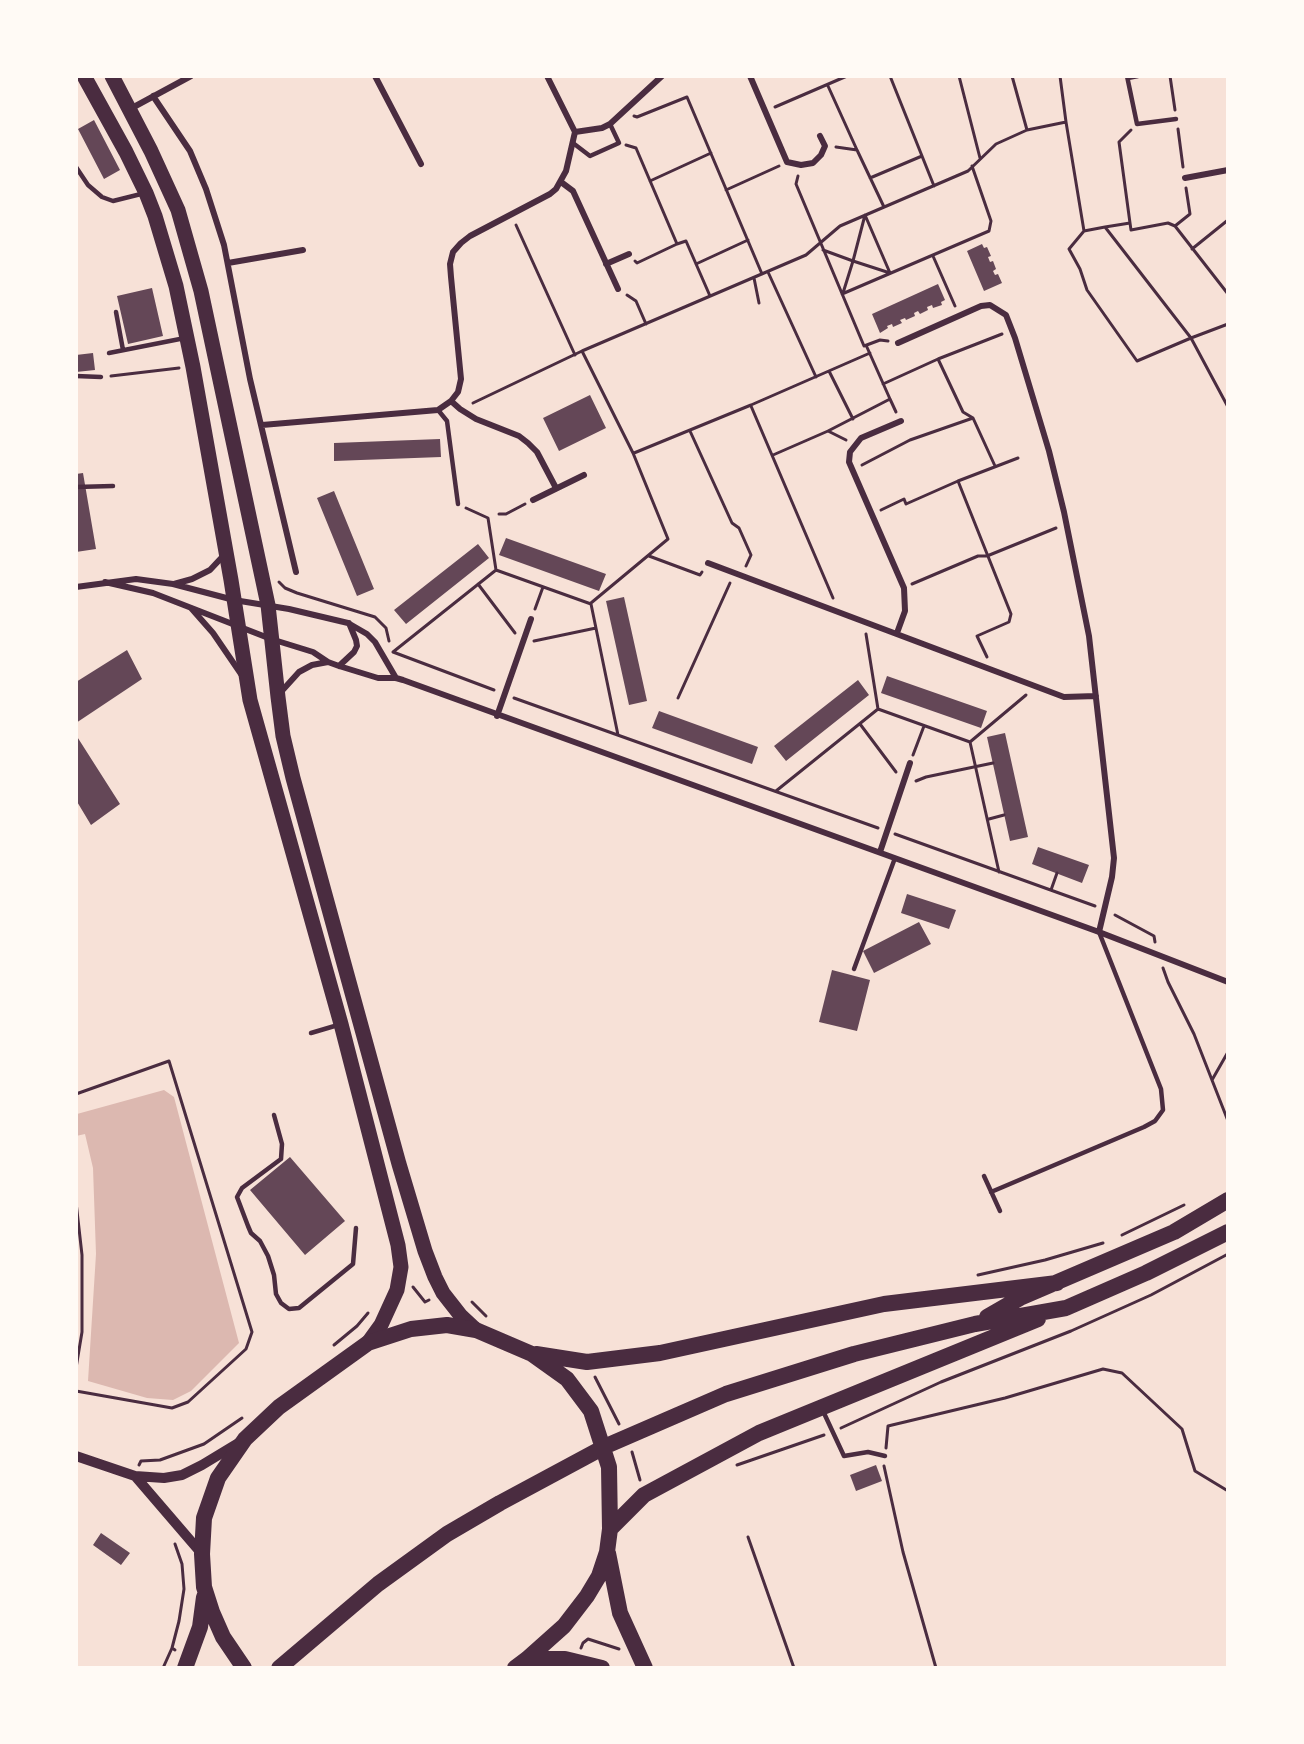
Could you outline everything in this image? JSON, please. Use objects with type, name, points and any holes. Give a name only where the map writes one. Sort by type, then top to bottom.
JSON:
[{"type":"highway","points":[[975,1324],[1020,1298],[1174,1232],[1227,1200]]},
{"type":"highway","points":[[610,1529],[644,1495],[759,1433],[1066,1308],[1146,1273],[1227,1232]]},
{"type":"highway","points":[[532,1354],[587,1362],[660,1353],[884,1304],[1057,1283]]},
{"type":"highway","points":[[279,1668],[378,1584],[447,1534],[606,1446],[726,1394],[854,1354],[975,1324],[1066,1308]]},
{"type":"highway","points":[[187,1663],[200,1627],[204,1587],[202,1554],[204,1518],[218,1478],[245,1439],[279,1407],[368,1343],[411,1329],[447,1325],[476,1330],[532,1354],[567,1379],[591,1411],[609,1467],[608,1552],[599,1576],[577,1611],[564,1626],[521,1664]]},
{"type":"highway","points":[[608,1552],[620,1613],[645,1668]]},
{"type":"highway","points":[[204,1587],[223,1637],[244,1668]]},
{"type":"highway","points":[[521,1664],[565,1659],[602,1668]]},
{"type":"main road","points":[[84,76],[146,193],[176,286],[227,552],[250,700],[341,1024],[398,1245],[401,1267],[399,1283],[391,1307],[368,1343]]},
{"type":"main road","points":[[112,76],[178,210],[201,291],[268,605],[283,736],[396,1152],[425,1251],[443,1293],[476,1330]]},
{"type":"main road","points":[[100,108],[127,103]]},
{"type":"street","points":[[127,103],[153,96],[191,76]]},
{"type":"street","points":[[375,76],[421,164]]},
{"type":"street","points":[[262,425],[438,410],[452,401],[458,392],[461,379],[450,264],[453,252],[470,236],[550,194],[561,182],[573,143],[575,132],[547,76]]},
{"type":"street","points":[[575,132],[602,128],[610,124],[662,76]]},
{"type":"street","points":[[750,76],[787,162],[801,165],[813,163],[821,155],[825,146],[820,136]]},
{"type":"street","points":[[153,96],[190,152],[206,189],[224,245],[250,379],[296,572]]},
{"type":"street","points":[[1185,178],[1227,170]]},
{"type":"street","points":[[561,182],[573,191],[618,289]]},
{"type":"street","points":[[228,263],[303,250]]},
{"type":"street","points":[[606,264],[629,254]]},
{"type":"street","points":[[898,343],[981,306],[990,305],[1006,315],[1012,330],[1037,407],[1066,524],[1089,636],[1114,858],[1099,932]]},
{"type":"street","points":[[452,401],[460,409],[494,427],[519,436],[528,443],[537,452],[556,488]]},
{"type":"street","points":[[897,633],[905,612],[904,588],[849,462],[850,452],[861,438],[900,421]]},
{"type":"street","points":[[534,499],[584,475]]},
{"type":"street","points":[[173,584],[192,579],[210,570],[227,552]]},
{"type":"street","points":[[708,563],[1064,697],[1096,696]]},
{"type":"street","points":[[76,587],[136,579],[173,584],[234,600],[348,622],[375,642],[396,678]]},
{"type":"street","points":[[105,582],[153,592],[272,639],[313,652],[339,666],[378,678],[396,678],[1099,932],[1227,982]]},
{"type":"street","points":[[189,606],[213,633],[248,684]]},
{"type":"street","points":[[498,716],[531,620]]},
{"type":"street","points":[[339,666],[357,646],[348,622]]},
{"type":"street","points":[[278,697],[299,672],[312,665],[328,662]]},
{"type":"street","points":[[880,852],[910,763]]},
{"type":"street","points":[[76,1456],[135,1476],[165,1478],[182,1475],[245,1439]]},
{"type":"street","points":[[135,1476],[202,1554]]},
{"type":"lane","points":[[1138,76],[1128,77],[1137,124],[1176,120]]},
{"type":"lane","points":[[573,143],[590,156],[619,143],[610,124]]},
{"type":"lane","points":[[76,167],[88,185],[102,197],[113,201],[146,193]]},
{"type":"lane","points":[[116,312],[123,350]]},
{"type":"lane","points":[[109,353],[187,338]]},
{"type":"lane","points":[[76,376],[101,377]]},
{"type":"lane","points":[[438,410],[447,421],[458,504]]},
{"type":"lane","points":[[76,487],[113,486]]},
{"type":"lane","points":[[854,969],[895,858]]},
{"type":"lane","points":[[991,1192],[1144,1127],[1155,1121],[1162,1110],[1161,1089],[1099,932]]},
{"type":"lane","points":[[311,1033],[341,1024]]},
{"type":"lane","points":[[274,1115],[282,1144],[281,1159],[242,1188],[237,1197],[251,1233],[260,1241],[268,1256],[274,1275],[276,1294],[281,1303],[289,1309],[299,1308],[353,1264],[356,1228]]},
{"type":"lane","points":[[984,1176],[1000,1211]]},
{"type":"lane","points":[[822,1409],[844,1456],[868,1452],[885,1456]]},
{"type":"path","points":[[765,111],[804,98],[847,76]]},
{"type":"path","points":[[890,76],[934,186]]},
{"type":"path","points":[[959,76],[980,158]]},
{"type":"path","points":[[1012,76],[1028,130]]},
{"type":"path","points":[[1060,76],[1084,231]]},
{"type":"path","points":[[1170,76],[1190,214],[1175,226]]},
{"type":"path","points":[[828,85],[884,207]]},
{"type":"path","points":[[624,111],[637,117],[687,97],[762,274]]},
{"type":"path","points":[[460,409],[582,351],[806,255],[822,244],[840,226],[968,171],[996,144],[1028,130],[1066,122]]},
{"type":"path","points":[[1137,124],[1119,142],[1131,230],[1168,223],[1175,226],[1227,294]]},
{"type":"path","points":[[619,143],[636,148],[677,244]]},
{"type":"path","points":[[825,146],[857,150]]},
{"type":"path","points":[[650,182],[711,153]]},
{"type":"path","points":[[870,178],[922,156]]},
{"type":"path","points":[[726,190],[787,162]]},
{"type":"path","points":[[801,165],[796,184],[822,244],[822,250],[864,346],[866,345],[870,353],[910,440]]},
{"type":"path","points":[[842,294],[989,231],[991,221],[972,166]]},
{"type":"path","points":[[511,215],[575,355]]},
{"type":"path","points":[[842,294],[865,215]]},
{"type":"path","points":[[865,215],[890,273]]},
{"type":"path","points":[[1192,249],[1227,220]]},
{"type":"path","points":[[1130,223],[1084,231],[1069,249],[1080,269],[1087,290],[1137,361],[1227,324]]},
{"type":"path","points":[[1105,227],[1191,338],[1227,407]]},
{"type":"path","points":[[696,264],[748,240]]},
{"type":"path","points":[[629,254],[637,263],[686,241],[711,296]]},
{"type":"path","points":[[822,250],[890,273]]},
{"type":"path","points":[[933,256],[959,315]]},
{"type":"path","points":[[768,272],[816,377]]},
{"type":"path","points":[[754,278],[759,303]]},
{"type":"path","points":[[618,289],[636,301],[646,324]]},
{"type":"path","points":[[883,384],[938,359],[1012,330]]},
{"type":"path","points":[[866,345],[880,340],[898,343]]},
{"type":"path","points":[[582,351],[633,453],[668,539],[591,604]]},
{"type":"path","points":[[633,453],[690,431],[870,353]]},
{"type":"path","points":[[938,359],[963,412],[973,418],[995,466]]},
{"type":"path","points":[[101,377],[193,367]]},
{"type":"path","points":[[829,371],[853,419]]},
{"type":"path","points":[[773,455],[828,431],[890,399]]},
{"type":"path","points":[[751,405],[834,597],[828,608]]},
{"type":"path","points":[[853,470],[910,440],[973,418]]},
{"type":"path","points":[[678,698],[738,574],[751,555],[739,528],[732,523],[690,431]]},
{"type":"path","points":[[828,431],[854,445]]},
{"type":"path","points":[[872,514],[904,499],[906,504],[1018,458]]},
{"type":"path","points":[[958,481],[1011,614],[1009,622],[977,636],[988,661],[987,668]]},
{"type":"path","points":[[499,514],[506,514],[534,499]]},
{"type":"path","points":[[458,504],[488,518],[496,570]]},
{"type":"path","points":[[904,588],[978,556],[987,556],[1066,524]]},
{"type":"path","points":[[649,556],[700,575],[708,563]]},
{"type":"path","points":[[478,584],[523,643],[596,628]]},
{"type":"path","points":[[531,620],[543,586]]},
{"type":"path","points":[[863,621],[878,709]]},
{"type":"path","points":[[410,660],[1104,909],[1154,936],[1168,982],[1194,1034],[1227,1121]]},
{"type":"path","points":[[970,742],[1036,686]]},
{"type":"path","points":[[910,763],[924,726]]},
{"type":"path","points":[[988,819],[1004,814]]},
{"type":"path","points":[[1051,890],[1057,873]]},
{"type":"path","points":[[1212,1080],[1227,1052]]},
{"type":"path","points":[[76,1094],[169,1061],[252,1332],[246,1349],[188,1402],[172,1408],[76,1390]]},
{"type":"path","points":[[76,1202],[82,1266],[82,1332],[76,1368]]},
{"type":"path","points":[[735,1466],[833,1432],[940,1382],[1071,1331],[1151,1295],[1227,1254]]},
{"type":"path","points":[[399,1283],[412,1286],[425,1302],[455,1287],[489,1319]]},
{"type":"path","points":[[330,1349],[357,1326],[370,1310]]},
{"type":"path","points":[[936,1668],[903,1552],[884,1469],[888,1426],[1005,1398],[1103,1369],[1122,1373],[1182,1429],[1195,1471],[1227,1491]]},
{"type":"path","points":[[135,1476],[141,1461],[160,1460],[204,1444],[249,1412]]},
{"type":"path","points":[[748,1537],[794,1668]]},
{"type":"path","points":[[163,1668],[172,1648],[184,1589],[182,1564],[173,1539]]},
{"type":"path","points":[[172,1648],[187,1663]]},
{"type":"shaded area","points":[[164,1090],[174,1097],[239,1343],[191,1391],[173,1400],[147,1398],[88,1381],[96,1254],[93,1168],[85,1134],[76,1136],[77,1114]]},
{"type":"building","points":[[94,120],[120,170],[104,179],[78,129]]},
{"type":"building","points":[[982,244],[984,248],[987,247],[991,256],[988,257],[990,262],[993,261],[996,269],[993,271],[995,275],[998,274],[1002,283],[984,291],[967,251]]},
{"type":"building","points":[[938,284],[945,300],[941,302],[942,305],[927,307],[928,310],[920,314],[918,311],[914,313],[915,316],[900,320],[902,323],[893,327],[892,324],[887,326],[888,328],[880,333],[872,314]]},
{"type":"building","points":[[152,288],[163,336],[128,344],[117,296]]},
{"type":"building","points":[[93,353],[95,370],[76,372],[76,355]]},
{"type":"building","points":[[590,395],[606,428],[559,451],[543,418]]},
{"type":"building","points":[[440,439],[441,457],[334,461],[334,443]]},
{"type":"building","points":[[83,473],[96,549],[76,552],[76,474]]},
{"type":"building","points":[[334,491],[374,589],[357,596],[317,498]]},
{"type":"building","points":[[506,538],[606,574],[599,591],[499,555]]},
{"type":"building","points":[[478,544],[489,558],[406,624],[394,610]]},
{"type":"building","points":[[624,597],[647,701],[629,705],[606,601]]},
{"type":"building","points":[[127,650],[142,679],[76,723],[76,682]]},
{"type":"building","points":[[887,676],[987,711],[981,728],[881,693]]},
{"type":"building","points":[[858,680],[869,695],[786,761],[774,746]]},
{"type":"building","points":[[659,711],[758,747],[752,764],[652,728]]},
{"type":"building","points":[[1005,733],[1028,837],[1010,841],[987,737]]},
{"type":"building","points":[[76,735],[120,804],[91,825],[76,800]]},
{"type":"building","points":[[1038,847],[1089,865],[1082,883],[1032,864]]},
{"type":"building","points":[[907,894],[956,910],[949,929],[901,913]]},
{"type":"building","points":[[919,922],[931,944],[874,973],[863,951]]},
{"type":"building","points":[[832,970],[870,980],[857,1031],[819,1022]]},
{"type":"building","points":[[290,1157],[345,1221],[305,1255],[250,1190]]},
{"type":"building","points":[[876,1465],[882,1481],[856,1491],[850,1475]]},
{"type":"building","points":[[101,1533],[130,1553],[121,1565],[93,1545]]}]
